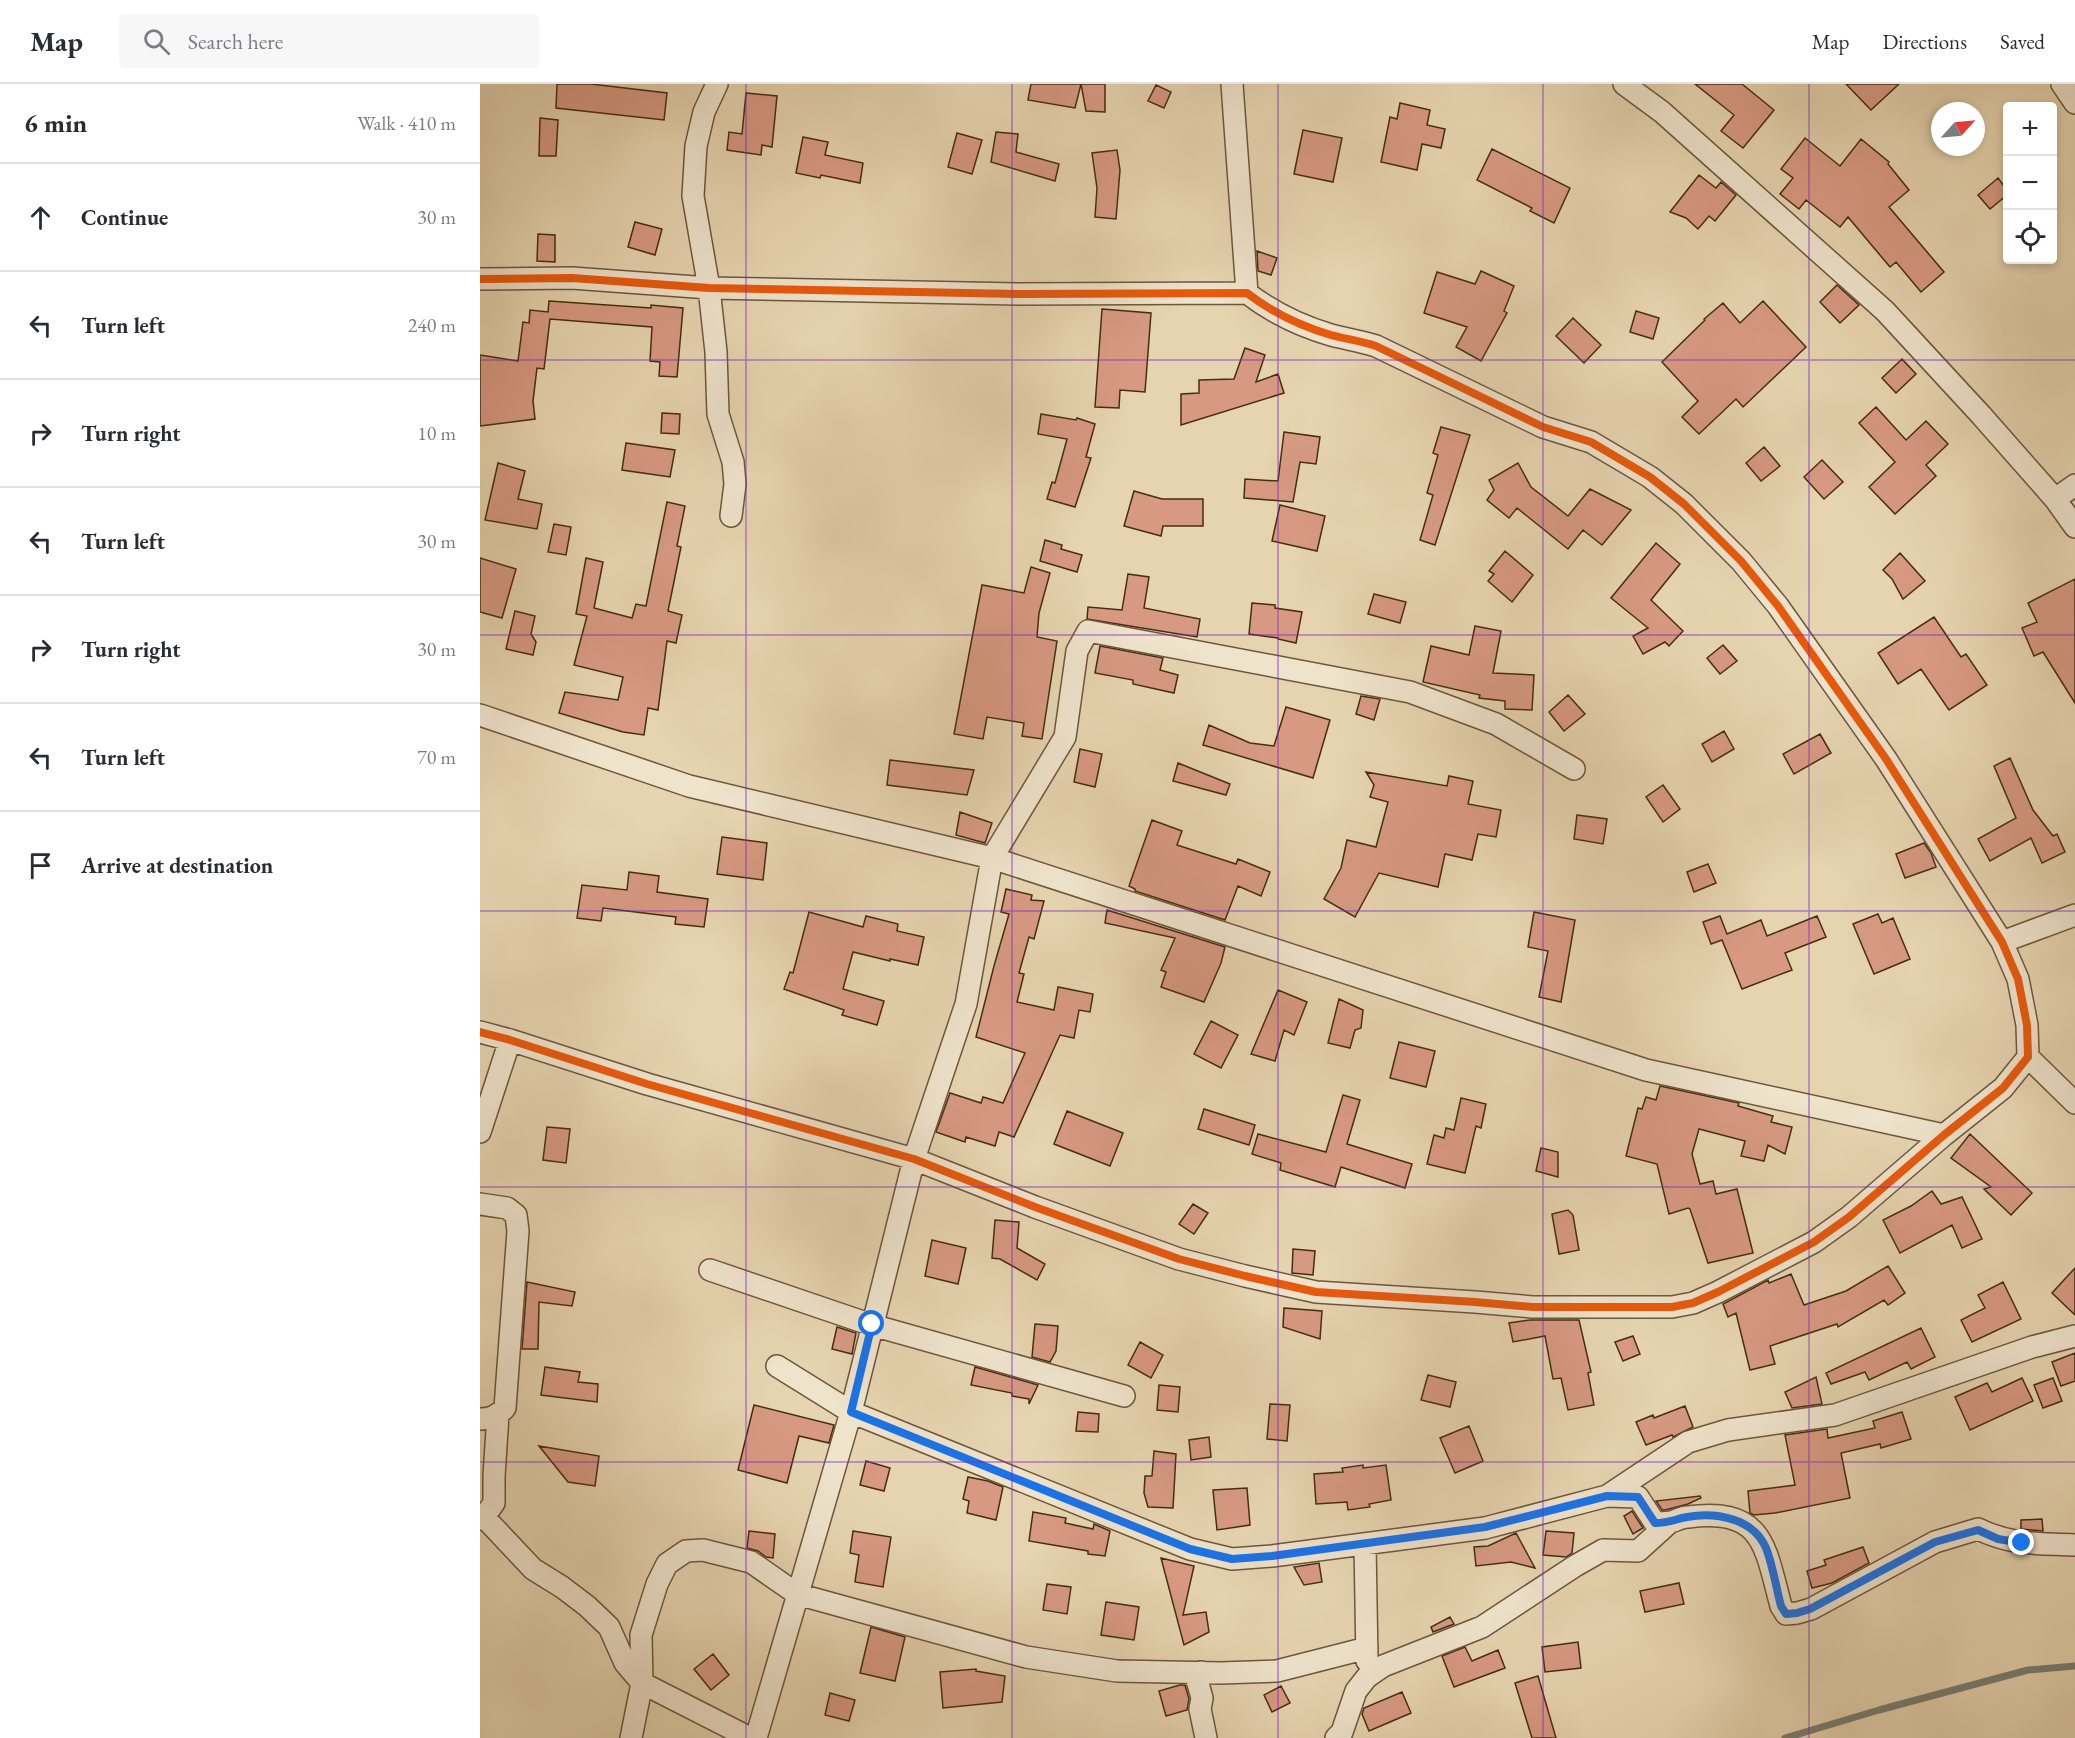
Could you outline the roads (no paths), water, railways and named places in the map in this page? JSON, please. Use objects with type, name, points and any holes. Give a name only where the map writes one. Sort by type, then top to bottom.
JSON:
[{"type":"street","points":[[717,84],[704,112],[696,146],[693,196],[709,288],[716,352],[718,414],[733,462],[735,484],[731,516]]},
{"type":"street","points":[[1232,84],[1247,293]]},
{"type":"street","points":[[1624,84],[1662,112],[1885,311],[2055,499],[2075,527]]},
{"type":"street","points":[[2062,84],[2075,103]]},
{"type":"street","points":[[480,279],[572,278],[709,288],[1018,294],[1247,293],[1261,304],[1298,324],[1376,346],[1543,427],[1591,442],[1650,477],[1684,504],[1741,561],[1778,606],[1886,759],[2002,942],[2018,979],[2027,1025],[2028,1057],[2003,1088],[1944,1135],[1849,1217],[1814,1242],[1718,1292],[1694,1303],[1672,1307],[1533,1307],[1316,1293],[1179,1259],[1035,1207],[914,1159],[647,1084],[480,1032]]},
{"type":"street","points":[[2055,499],[2075,485]]},
{"type":"street","points":[[756,1738],[851,1412],[914,1159],[966,1004],[992,858],[1065,737],[1077,651],[1088,631],[1410,692],[1496,724],[1574,769]]},
{"type":"street","points":[[480,715],[689,786],[992,858],[1646,1070],[1944,1135]]},
{"type":"street","points":[[2002,942],[2075,915]]},
{"type":"street","points":[[480,1132],[510,1040]]},
{"type":"street","points":[[2028,1057],[2075,1103]]},
{"type":"street","points":[[480,1204],[507,1208],[516,1215],[518,1231],[504,1408],[489,1417],[494,1503],[482,1518],[533,1569],[587,1606],[609,1627],[625,1663],[642,1683],[750,1738]]},
{"type":"street","points":[[710,1270],[872,1324],[1124,1396]]},
{"type":"street","points":[[1607,1496],[1688,1442],[1728,1430],[1835,1415],[2032,1347],[2075,1336]]},
{"type":"street","points":[[777,1366],[851,1412],[1190,1549],[1232,1559],[1365,1544],[1485,1527],[1607,1496],[1638,1497],[1655,1523],[1670,1522],[1686,1517],[1722,1516],[1745,1523],[1760,1536],[1766,1549],[1781,1606],[1786,1614],[1810,1609],[1935,1542],[1978,1530],[1998,1539],[2022,1543],[2075,1545]]},
{"type":"street","points":[[1336,1738],[1342,1732],[1356,1691],[1367,1677],[1383,1666],[1482,1627],[1603,1550],[1638,1551],[1670,1522]]},
{"type":"street","points":[[1365,1544],[1367,1677]]},
{"type":"street","points":[[631,1738],[642,1683],[641,1635],[657,1584],[667,1564],[686,1551],[703,1550],[751,1562],[797,1594],[1026,1657],[1117,1671],[1276,1671],[1366,1648]]},
{"type":"street","points":[[1201,1672],[1197,1680],[1202,1698],[1200,1709],[1206,1738]]},
{"type":"waterway","points":[[1785,1738],[2028,1670],[2075,1666]]}]
